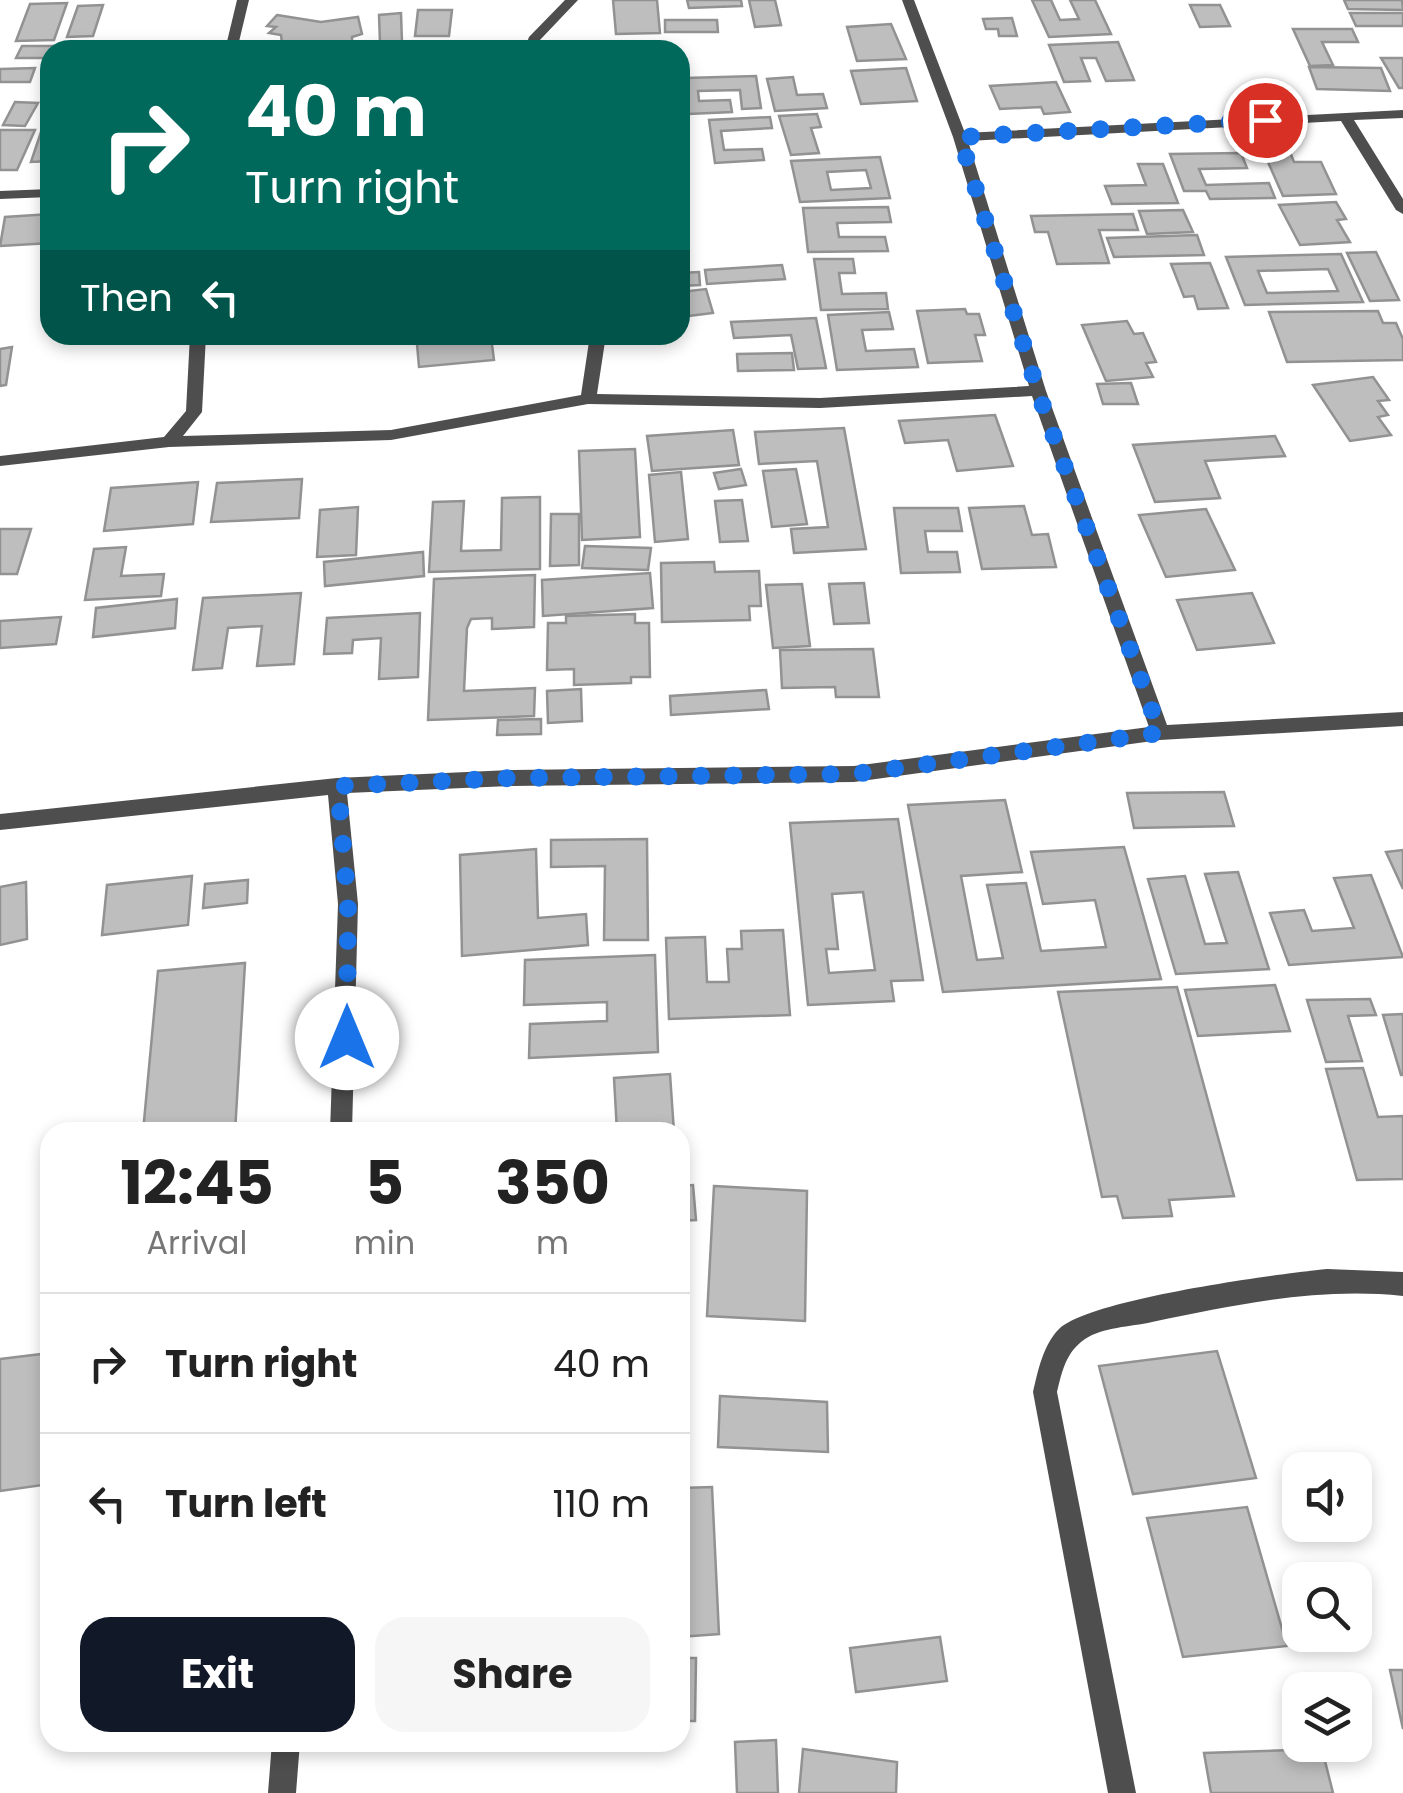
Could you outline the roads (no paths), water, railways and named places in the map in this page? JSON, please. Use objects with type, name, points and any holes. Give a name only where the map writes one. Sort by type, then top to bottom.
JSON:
[{"type":"street","points":[[234,40],[243,0]]},
{"type":"street","points":[[533,40],[572,0]]},
{"type":"street","points":[[908,0],[960,137],[1038,392],[1160,733]]},
{"type":"street","points":[[960,137],[1403,114]]},
{"type":"street","points":[[1344,116],[1403,210]]},
{"type":"street","points":[[0,195],[40,193]]},
{"type":"street","points":[[169,442],[194,412],[197,345]]},
{"type":"street","points":[[588,399],[596,345]]},
{"type":"street","points":[[0,461],[169,442],[390,434],[588,399],[820,404],[1038,392]]},
{"type":"street","points":[[0,822],[338,786],[511,778],[854,774],[1160,733],[1403,719]]},
{"type":"street","points":[[338,786],[348,904],[341,1122]]},
{"type":"street","points":[[1122,1793],[1045,1392],[1061,1343],[1074,1329],[1100,1320],[1314,1278],[1360,1278],[1403,1284]]},
{"type":"street","points":[[282,1793],[285,1752]]}]
